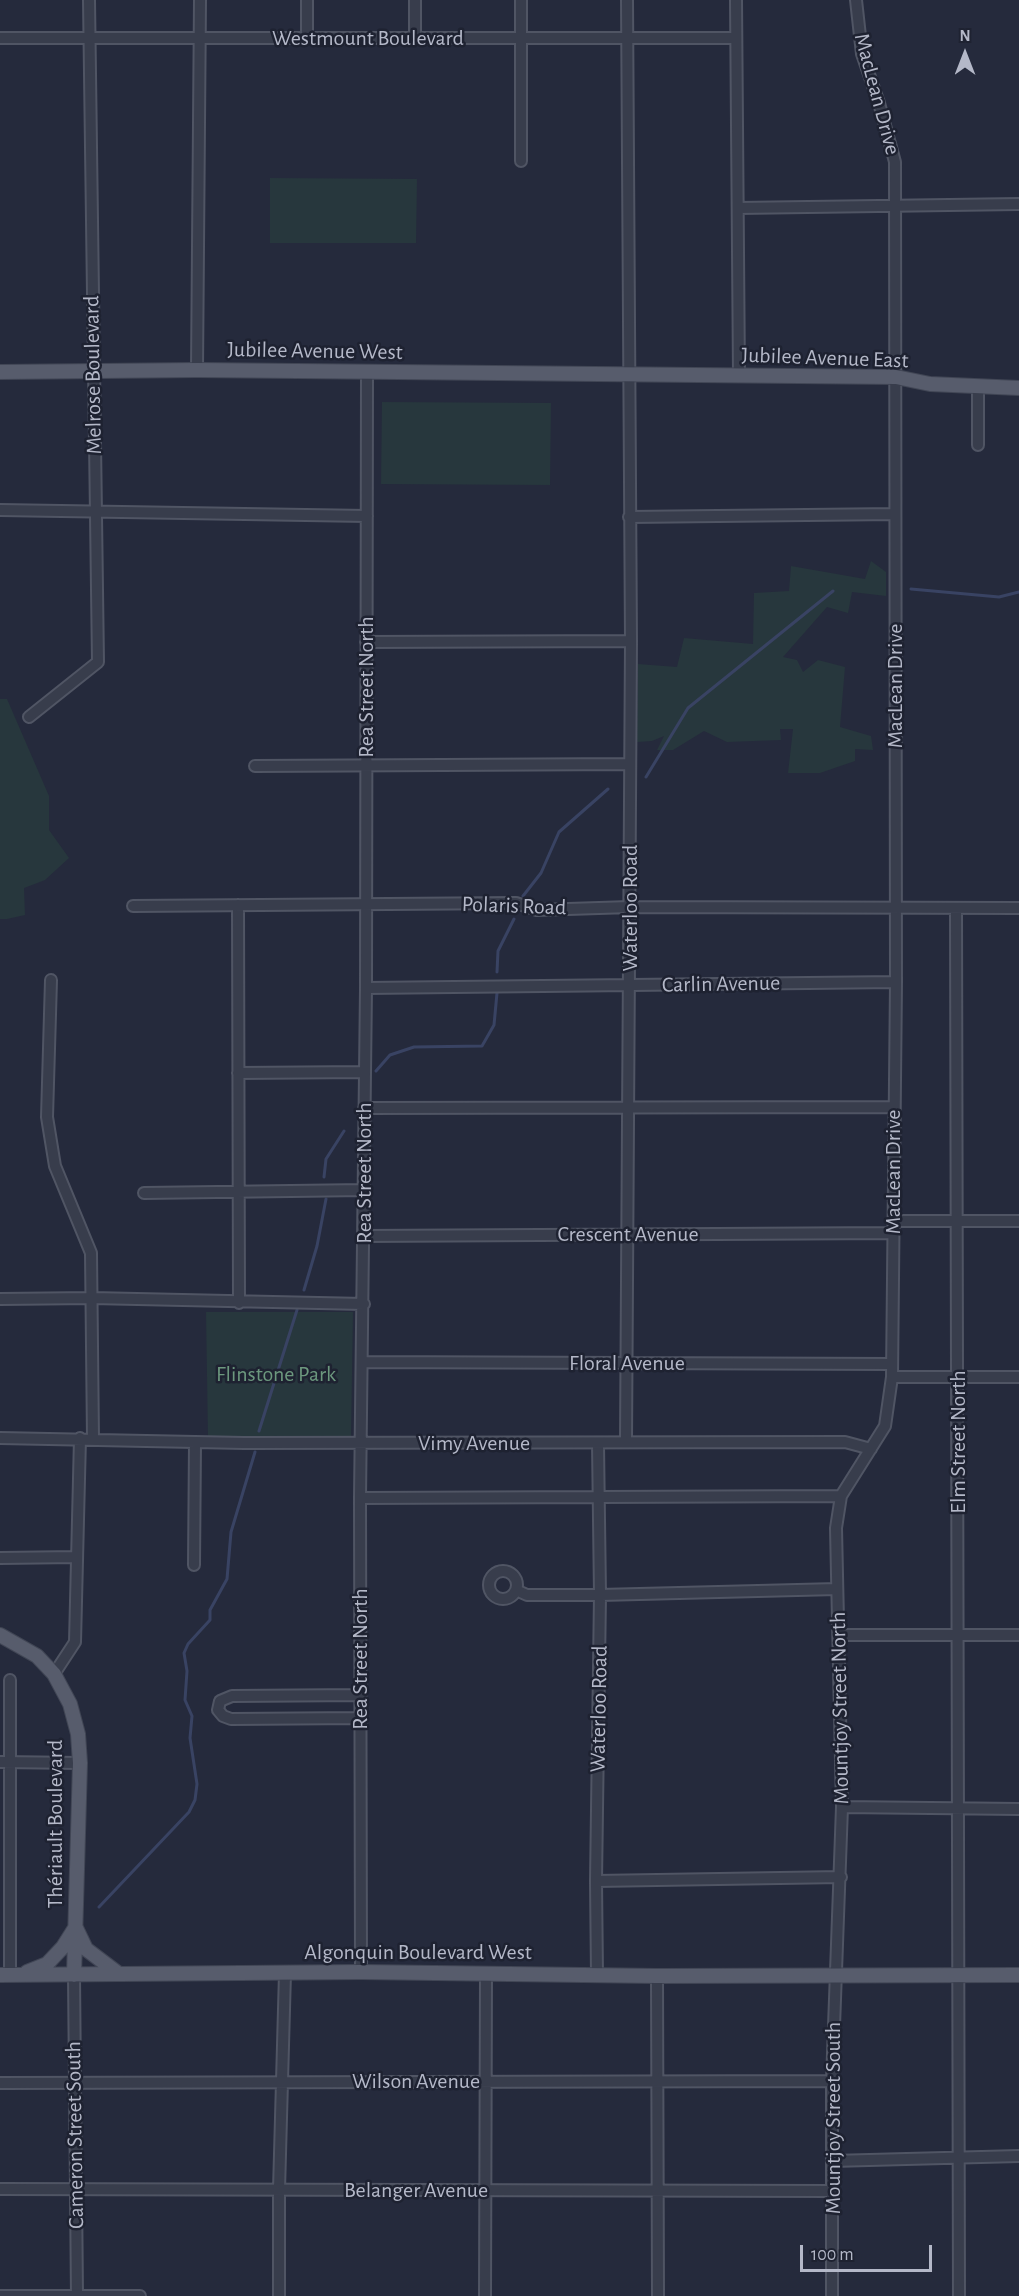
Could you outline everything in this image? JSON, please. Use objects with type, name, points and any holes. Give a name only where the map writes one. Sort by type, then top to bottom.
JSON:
[{"type":"main road","name":"Jubilee Avenue West","points":[[0,372],[197,370],[629,375]]},
{"type":"main road","name":"Jubilee Avenue East","points":[[629,375],[896,377],[930,384],[1019,388]]},
{"type":"main road","name":"Thériault Boulevard","points":[[0,1635],[37,1656],[54,1674],[70,1704],[78,1734],[80,1763],[74,1975]]},
{"type":"main road","points":[[76,1926],[86,1949],[120,1974]]},
{"type":"main road","points":[[10,1975],[47,1964],[63,1947],[76,1926]]},
{"type":"main road","name":"Algonquin Boulevard West","points":[[10,1975],[361,1972],[657,1976],[1019,1975]]},
{"type":"street","name":"Melrose Boulevard","points":[[29,717],[98,662],[92,372],[89,0]]},
{"type":"street","points":[[197,370],[200,0]]},
{"type":"street","points":[[307,0],[307,38]]},
{"type":"street","points":[[415,0],[415,38]]},
{"type":"street","points":[[521,0],[521,162]]},
{"type":"street","name":"Waterloo Road","points":[[626,1442],[631,641],[627,0]]},
{"type":"street","points":[[736,0],[739,376]]},
{"type":"street","name":"MacLean Drive","points":[[856,0],[862,54],[879,103],[895,162],[896,982],[892,1377]]},
{"type":"street","name":"Westmount Boulevard","points":[[0,38],[736,38]]},
{"type":"street","points":[[738,208],[1019,204]]},
{"type":"street","name":"Rea Street North","points":[[361,1972],[360,1442],[366,988],[367,373]]},
{"type":"street","points":[[978,387],[978,445]]},
{"type":"street","points":[[0,510],[367,516]]},
{"type":"street","points":[[629,517],[895,514]]},
{"type":"street","points":[[366,642],[631,641]]},
{"type":"street","points":[[255,766],[629,764]]},
{"type":"street","name":"Polaris Road","points":[[133,906],[516,903],[537,910],[630,907],[1019,909]]},
{"type":"street","points":[[238,905],[239,1303]]},
{"type":"street","name":"Elm Street North","points":[[956,908],[959,2296]]},
{"type":"street","points":[[51,980],[47,1118],[55,1166],[91,1253],[93,1439]]},
{"type":"street","name":"Carlin Avenue","points":[[366,988],[896,982]]},
{"type":"street","points":[[238,1073],[364,1072]]},
{"type":"street","points":[[364,1108],[893,1107]]},
{"type":"street","points":[[144,1193],[364,1190]]},
{"type":"street","points":[[893,1221],[1019,1221]]},
{"type":"street","name":"Crescent Avenue","points":[[363,1236],[893,1233]]},
{"type":"street","points":[[0,1299],[92,1298],[363,1304]]},
{"type":"street","name":"Floral Avenue","points":[[362,1362],[892,1364]]},
{"type":"street","points":[[871,1449],[885,1426],[892,1377],[1019,1377]]},
{"type":"street","name":"Vimy Avenue","points":[[0,1438],[80,1438],[195,1443],[846,1442],[871,1449]]},
{"type":"street","points":[[54,1674],[75,1642],[80,1438]]},
{"type":"street","points":[[194,1565],[195,1443]]},
{"type":"street","name":"Waterloo Road","points":[[597,1975],[600,1595],[598,1444]]},
{"type":"street","name":"Mountjoy Street North","points":[[835,1976],[841,1877],[842,1808],[836,1528],[842,1496],[871,1449]]},
{"type":"street","points":[[360,1498],[842,1496]]},
{"type":"street","points":[[0,1558],[76,1557]]},
{"type":"street","points":[[516,1590],[527,1595],[600,1595],[837,1589]]},
{"type":"street","points":[[839,1635],[1019,1635]]},
{"type":"street","points":[[10,1680],[5,1762],[5,1870],[10,1975]]},
{"type":"street","points":[[360,1695],[232,1696],[220,1701],[218,1710],[223,1716],[231,1719],[360,1718]]},
{"type":"street","points":[[5,1762],[80,1763]]},
{"type":"street","points":[[842,1808],[1019,1809]]},
{"type":"street","points":[[596,1881],[841,1877]]},
{"type":"street","points":[[279,2296],[279,2190],[285,1973]]},
{"type":"street","points":[[484,2296],[486,1973]]},
{"type":"street","name":"Cameron Street South","points":[[74,1975],[77,2296]]},
{"type":"street","points":[[657,1976],[658,2296]]},
{"type":"street","name":"Mountjoy Street South","points":[[832,2296],[832,2081],[835,1976]]},
{"type":"street","name":"Wilson Avenue","points":[[0,2083],[484,2080],[832,2081]]},
{"type":"street","points":[[832,2161],[1019,2156]]},
{"type":"street","name":"Belanger Avenue","points":[[0,2189],[832,2191]]},
{"type":"street","points":[[0,2296],[140,2296]]},
{"type":"green space","points":[[270,178],[417,179],[416,243],[270,243]]},
{"type":"green space","points":[[382,402],[551,403],[550,485],[381,484]]},
{"type":"green space","points":[[871,561],[886,572],[886,596],[852,592],[848,613],[827,607],[783,657],[797,660],[803,672],[818,660],[845,667],[840,727],[871,736],[873,750],[855,749],[855,761],[820,773],[788,773],[793,729],[780,729],[781,740],[727,742],[704,731],[673,750],[657,750],[664,736],[652,741],[637,742],[638,664],[677,667],[684,638],[753,644],[754,593],[789,591],[791,566],[865,579]]},
{"type":"green space","points":[[0,699],[7,699],[49,796],[49,830],[69,858],[45,880],[24,888],[25,915],[7,919],[0,919]]},
{"type":"green space","name":"Flinstone Park","points":[[206,1312],[353,1312],[351,1436],[208,1438]]},
{"type":"waterway","points":[[911,589],[999,597],[1019,592]]},
{"type":"waterway","points":[[646,777],[688,708],[833,591]]},
{"type":"waterway","points":[[523,896],[541,873],[559,832],[608,789]]},
{"type":"waterway","points":[[497,972],[498,951],[514,919]]},
{"type":"waterway","points":[[376,1071],[390,1055],[414,1047],[482,1046],[494,1025],[497,993]]},
{"type":"waterway","points":[[324,1177],[326,1159],[344,1131]]},
{"type":"waterway","points":[[304,1290],[317,1246],[326,1199]]},
{"type":"waterway","points":[[259,1431],[297,1310]]},
{"type":"waterway","points":[[99,1907],[189,1812],[195,1800],[197,1784],[190,1738],[192,1716],[185,1700],[187,1671],[184,1653],[188,1644],[210,1620],[210,1610],[227,1579],[231,1532],[255,1452]]}]
